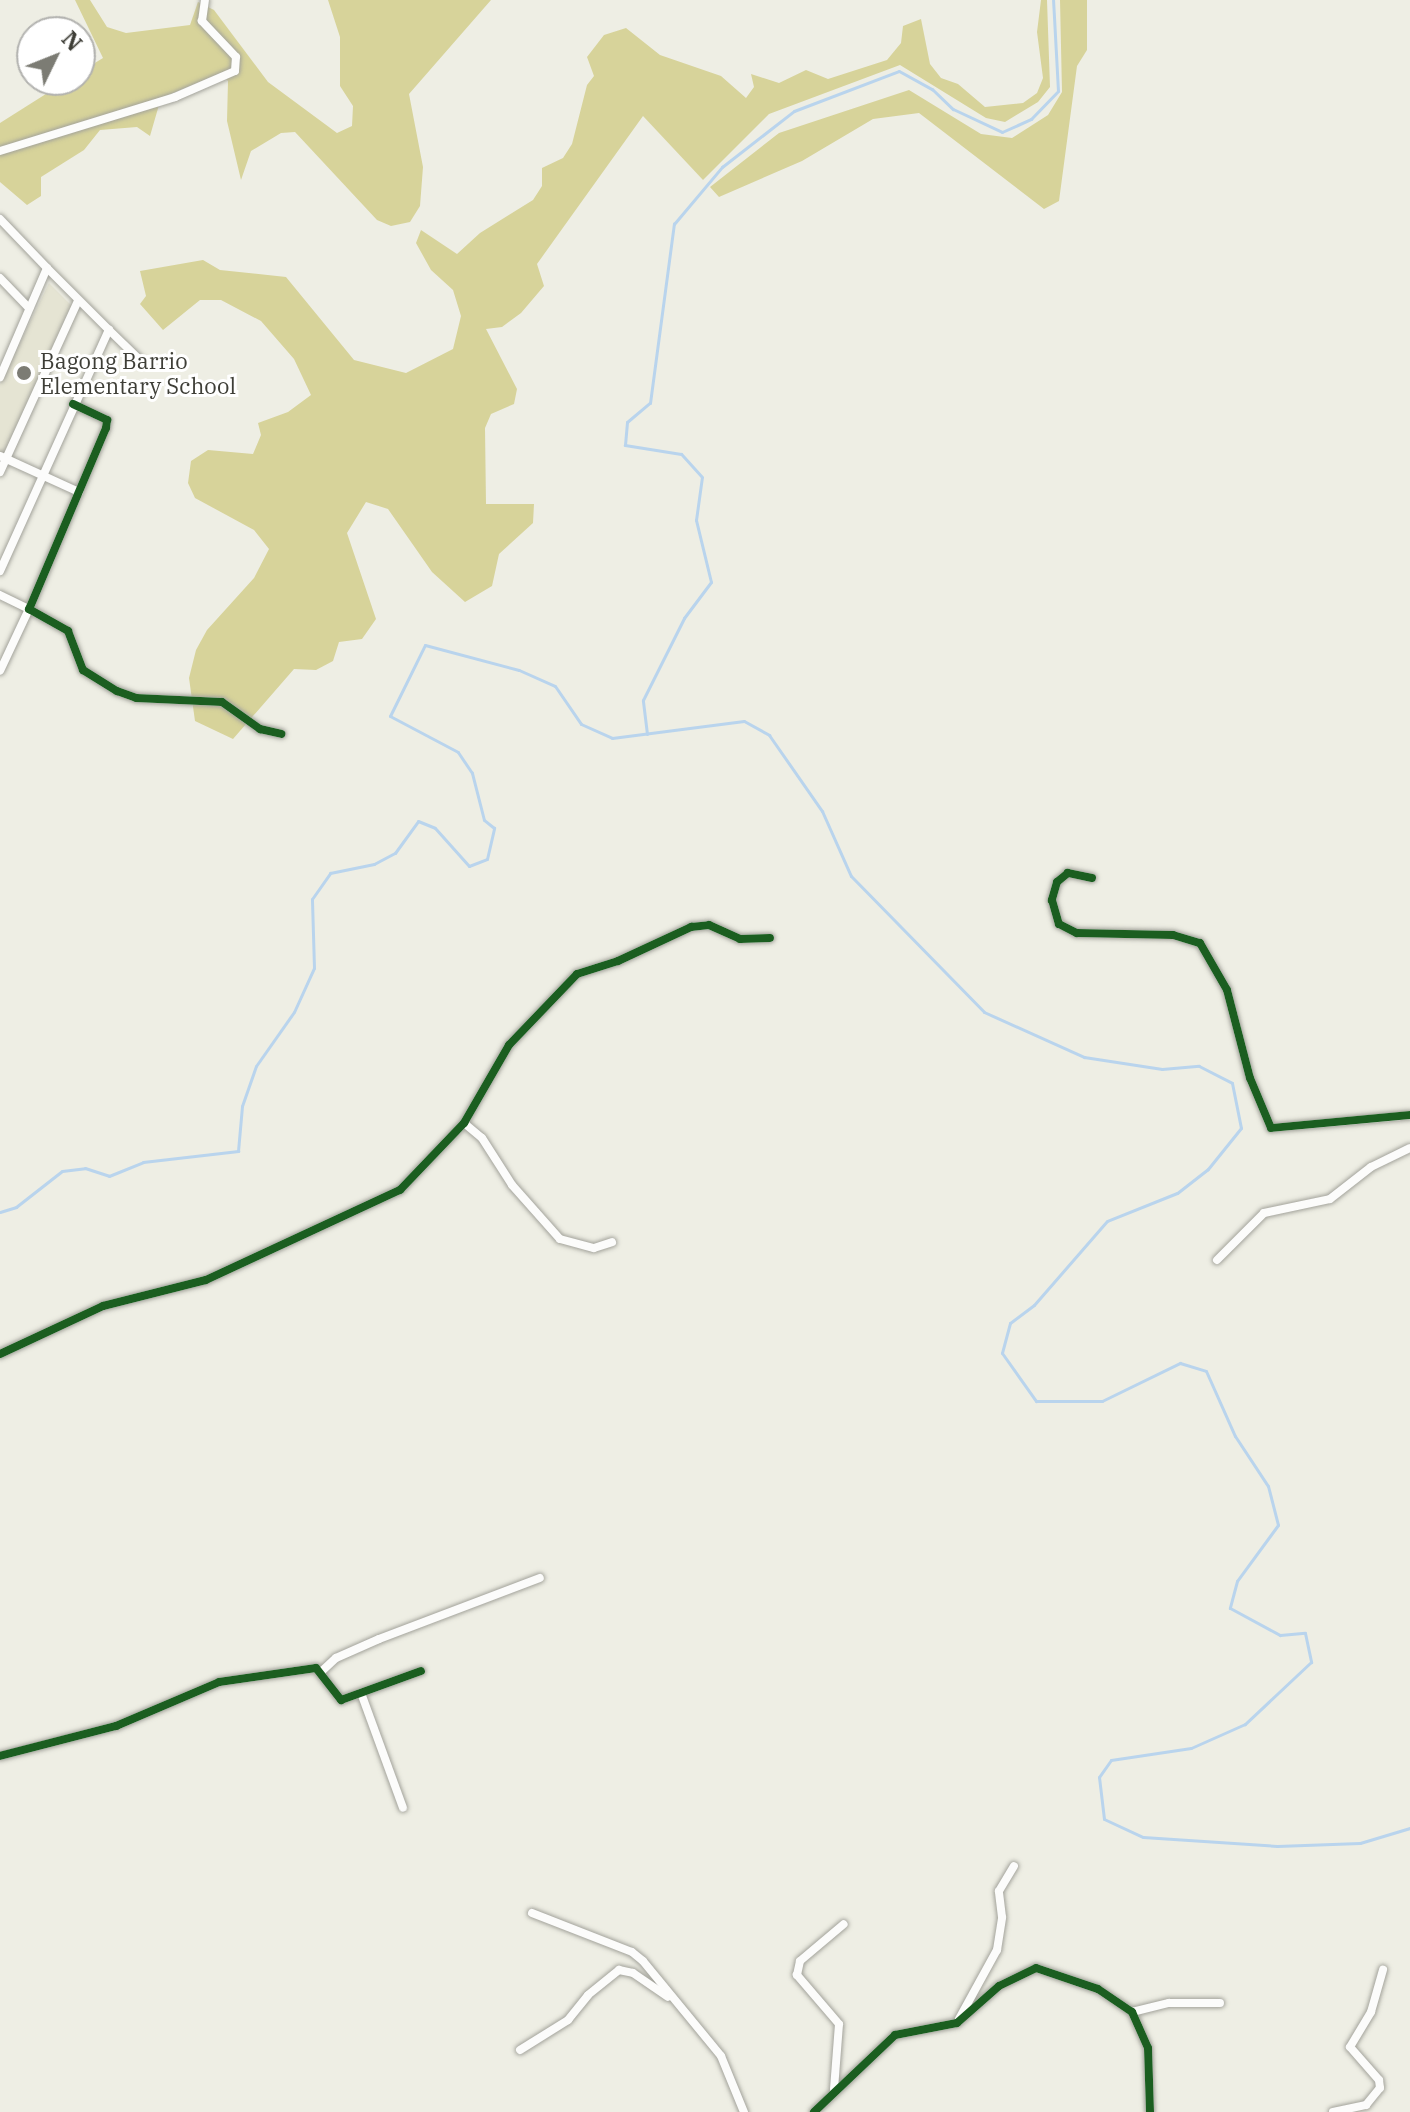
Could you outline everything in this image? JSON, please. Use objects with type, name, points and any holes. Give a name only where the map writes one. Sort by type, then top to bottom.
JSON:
[{"type":"street","points":[[0,151],[175,97],[235,71],[238,61],[202,21],[205,0]]},
{"type":"street","points":[[0,219],[78,301],[141,361]]},
{"type":"street","points":[[0,377],[47,268]]},
{"type":"street","points":[[0,278],[29,308]]},
{"type":"street","points":[[0,472],[3,458],[78,301]]},
{"type":"street","points":[[0,571],[109,330]]},
{"type":"street","points":[[0,669],[29,609],[107,420],[73,404]]},
{"type":"street","points":[[3,458],[79,492]]},
{"type":"street","points":[[0,595],[68,631],[83,670],[117,691],[157,701],[222,702],[260,729],[281,734]]},
{"type":"street","points":[[1092,878],[1068,873],[1057,882],[1052,900],[1059,924],[1077,933],[1173,935],[1200,943],[1227,990],[1250,1078],[1271,1128],[1410,1115]]},
{"type":"street","points":[[0,1354],[103,1306],[206,1280],[329,1219],[387,1198],[464,1123],[509,1045],[577,974],[618,961],[691,927],[709,925],[740,939],[770,938]]},
{"type":"street","points":[[464,1123],[482,1138],[512,1185],[560,1239],[594,1248],[612,1242]]},
{"type":"street","points":[[1217,1260],[1264,1213],[1330,1199],[1371,1167],[1410,1148]]},
{"type":"street","points":[[0,1756],[116,1726],[219,1682],[322,1671],[336,1658],[379,1639],[540,1578]]},
{"type":"street","points":[[322,1671],[336,1698],[361,1693],[421,1671]]},
{"type":"street","points":[[361,1693],[403,1808]]},
{"type":"street","points":[[957,2023],[997,1950],[1002,1917],[999,1891],[1014,1866]]},
{"type":"street","points":[[532,1913],[632,1952],[721,2056],[744,2112]]},
{"type":"street","points":[[834,2090],[839,2024],[797,1975],[800,1961],[844,1924]]},
{"type":"street","points":[[814,2112],[834,2090],[902,2031],[957,2023],[999,1986],[1036,1968],[1098,1989],[1132,2012],[1148,2048],[1150,2112]]},
{"type":"street","points":[[520,2050],[568,2020],[597,1986],[619,1970],[633,1973],[673,2000]]},
{"type":"street","points":[[1333,2112],[1366,2105],[1380,2088],[1379,2080],[1350,2047],[1371,2012],[1383,1970]]},
{"type":"street","points":[[1132,2012],[1169,2003],[1220,2003]]},
{"type":"shaded area","points":[[75,0],[90,0],[107,27],[126,33],[190,25],[198,2],[214,10],[268,82],[337,133],[352,126],[353,106],[340,86],[340,37],[328,0],[491,0],[409,94],[423,167],[420,206],[410,222],[391,226],[377,220],[295,132],[281,133],[251,151],[241,180],[227,121],[228,81],[221,73],[161,98],[150,136],[137,127],[100,130],[84,150],[41,177],[41,196],[27,205],[0,182],[0,123],[43,96],[96,96],[96,62],[103,58],[96,44],[96,16],[83,16]]},
{"type":"shaded area","points":[[1041,0],[1047,0],[1050,87],[1038,102],[1005,122],[986,118],[900,65],[769,114],[703,180],[643,116],[537,264],[544,286],[521,313],[502,327],[486,329],[517,389],[514,404],[491,414],[485,428],[486,504],[534,504],[533,523],[499,554],[492,586],[465,602],[432,572],[388,509],[366,502],[347,533],[376,619],[362,639],[339,642],[333,661],[316,670],[294,669],[233,739],[195,721],[189,678],[196,650],[207,630],[254,578],[269,549],[254,530],[195,498],[188,483],[191,461],[208,450],[253,454],[261,435],[258,423],[288,412],[311,395],[294,359],[261,321],[221,300],[200,300],[163,330],[140,304],[146,296],[140,271],[203,260],[220,270],[286,277],[354,360],[406,373],[453,349],[461,316],[453,290],[431,270],[416,243],[421,230],[457,254],[480,233],[533,200],[542,186],[542,168],[563,158],[572,144],[587,85],[594,76],[587,57],[604,35],[626,28],[660,55],[721,76],[746,98],[754,87],[751,74],[779,83],[806,70],[828,79],[887,60],[901,43],[903,26],[921,19],[930,64],[941,78],[958,84],[985,107],[1023,103],[1037,93],[1043,78],[1037,32]]},
{"type":"shaded area","points":[[1060,0],[1087,0],[1087,50],[1077,66],[1059,201],[1044,209],[919,113],[873,119],[802,161],[719,197],[710,187],[779,133],[909,90],[981,134],[1012,138],[1048,115],[1062,92]]},
{"type":"shaded area","name":"Bagong Barrio Elementary School","points":[[49,283],[73,307],[4,456],[0,453],[0,384]]},
{"type":"waterway","points":[[647,734],[643,700],[684,618],[711,582],[696,520],[702,477],[681,454],[625,445],[627,422],[650,403],[674,224],[722,167],[794,111],[899,71],[932,89],[953,109],[1002,132],[1031,119],[1058,91],[1053,0]]},
{"type":"waterway","points":[[0,1212],[16,1207],[62,1171],[85,1168],[109,1176],[143,1162],[238,1151],[242,1106],[256,1066],[294,1012],[314,968],[312,899],[330,873],[374,864],[395,853],[418,821],[435,828],[469,866],[487,859],[494,828],[484,820],[472,773],[458,752],[390,716],[425,645],[519,670],[555,686],[581,724],[612,738],[744,721],[769,735],[822,811],[851,876],[984,1012],[1084,1057],[1162,1069],[1199,1066],[1232,1083],[1241,1128],[1208,1169],[1177,1193],[1107,1221],[1034,1305],[1010,1323],[1002,1353],[1036,1401],[1102,1401],[1180,1363],[1206,1371],[1235,1436],[1268,1486],[1278,1525],[1237,1581],[1230,1608],[1280,1635],[1305,1633],[1311,1662],[1245,1724],[1191,1748],[1111,1760],[1099,1777],[1104,1819],[1143,1837],[1277,1846],[1360,1843],[1410,1828]]},
{"type":"cycle path","points":[[73,404],[107,420],[106,428],[29,609],[68,631],[83,670],[117,691],[136,698],[222,702],[260,729],[281,734]]},
{"type":"cycle path","points":[[1092,878],[1068,873],[1057,882],[1052,900],[1059,924],[1077,933],[1173,935],[1200,943],[1227,990],[1250,1078],[1271,1128],[1410,1115]]},
{"type":"cycle path","points":[[0,1354],[103,1306],[206,1280],[400,1190],[464,1123],[509,1045],[577,974],[618,961],[691,927],[709,925],[740,939],[770,938]]},
{"type":"cycle path","points":[[0,1756],[116,1726],[219,1682],[316,1668],[341,1700],[421,1671]]},
{"type":"cycle path","points":[[814,2112],[895,2035],[957,2023],[999,1986],[1036,1968],[1098,1989],[1132,2012],[1148,2048],[1150,2112]]},
{"type":"place","name":"Bagong Barrio Elementary School","points":[[24,373]]}]
